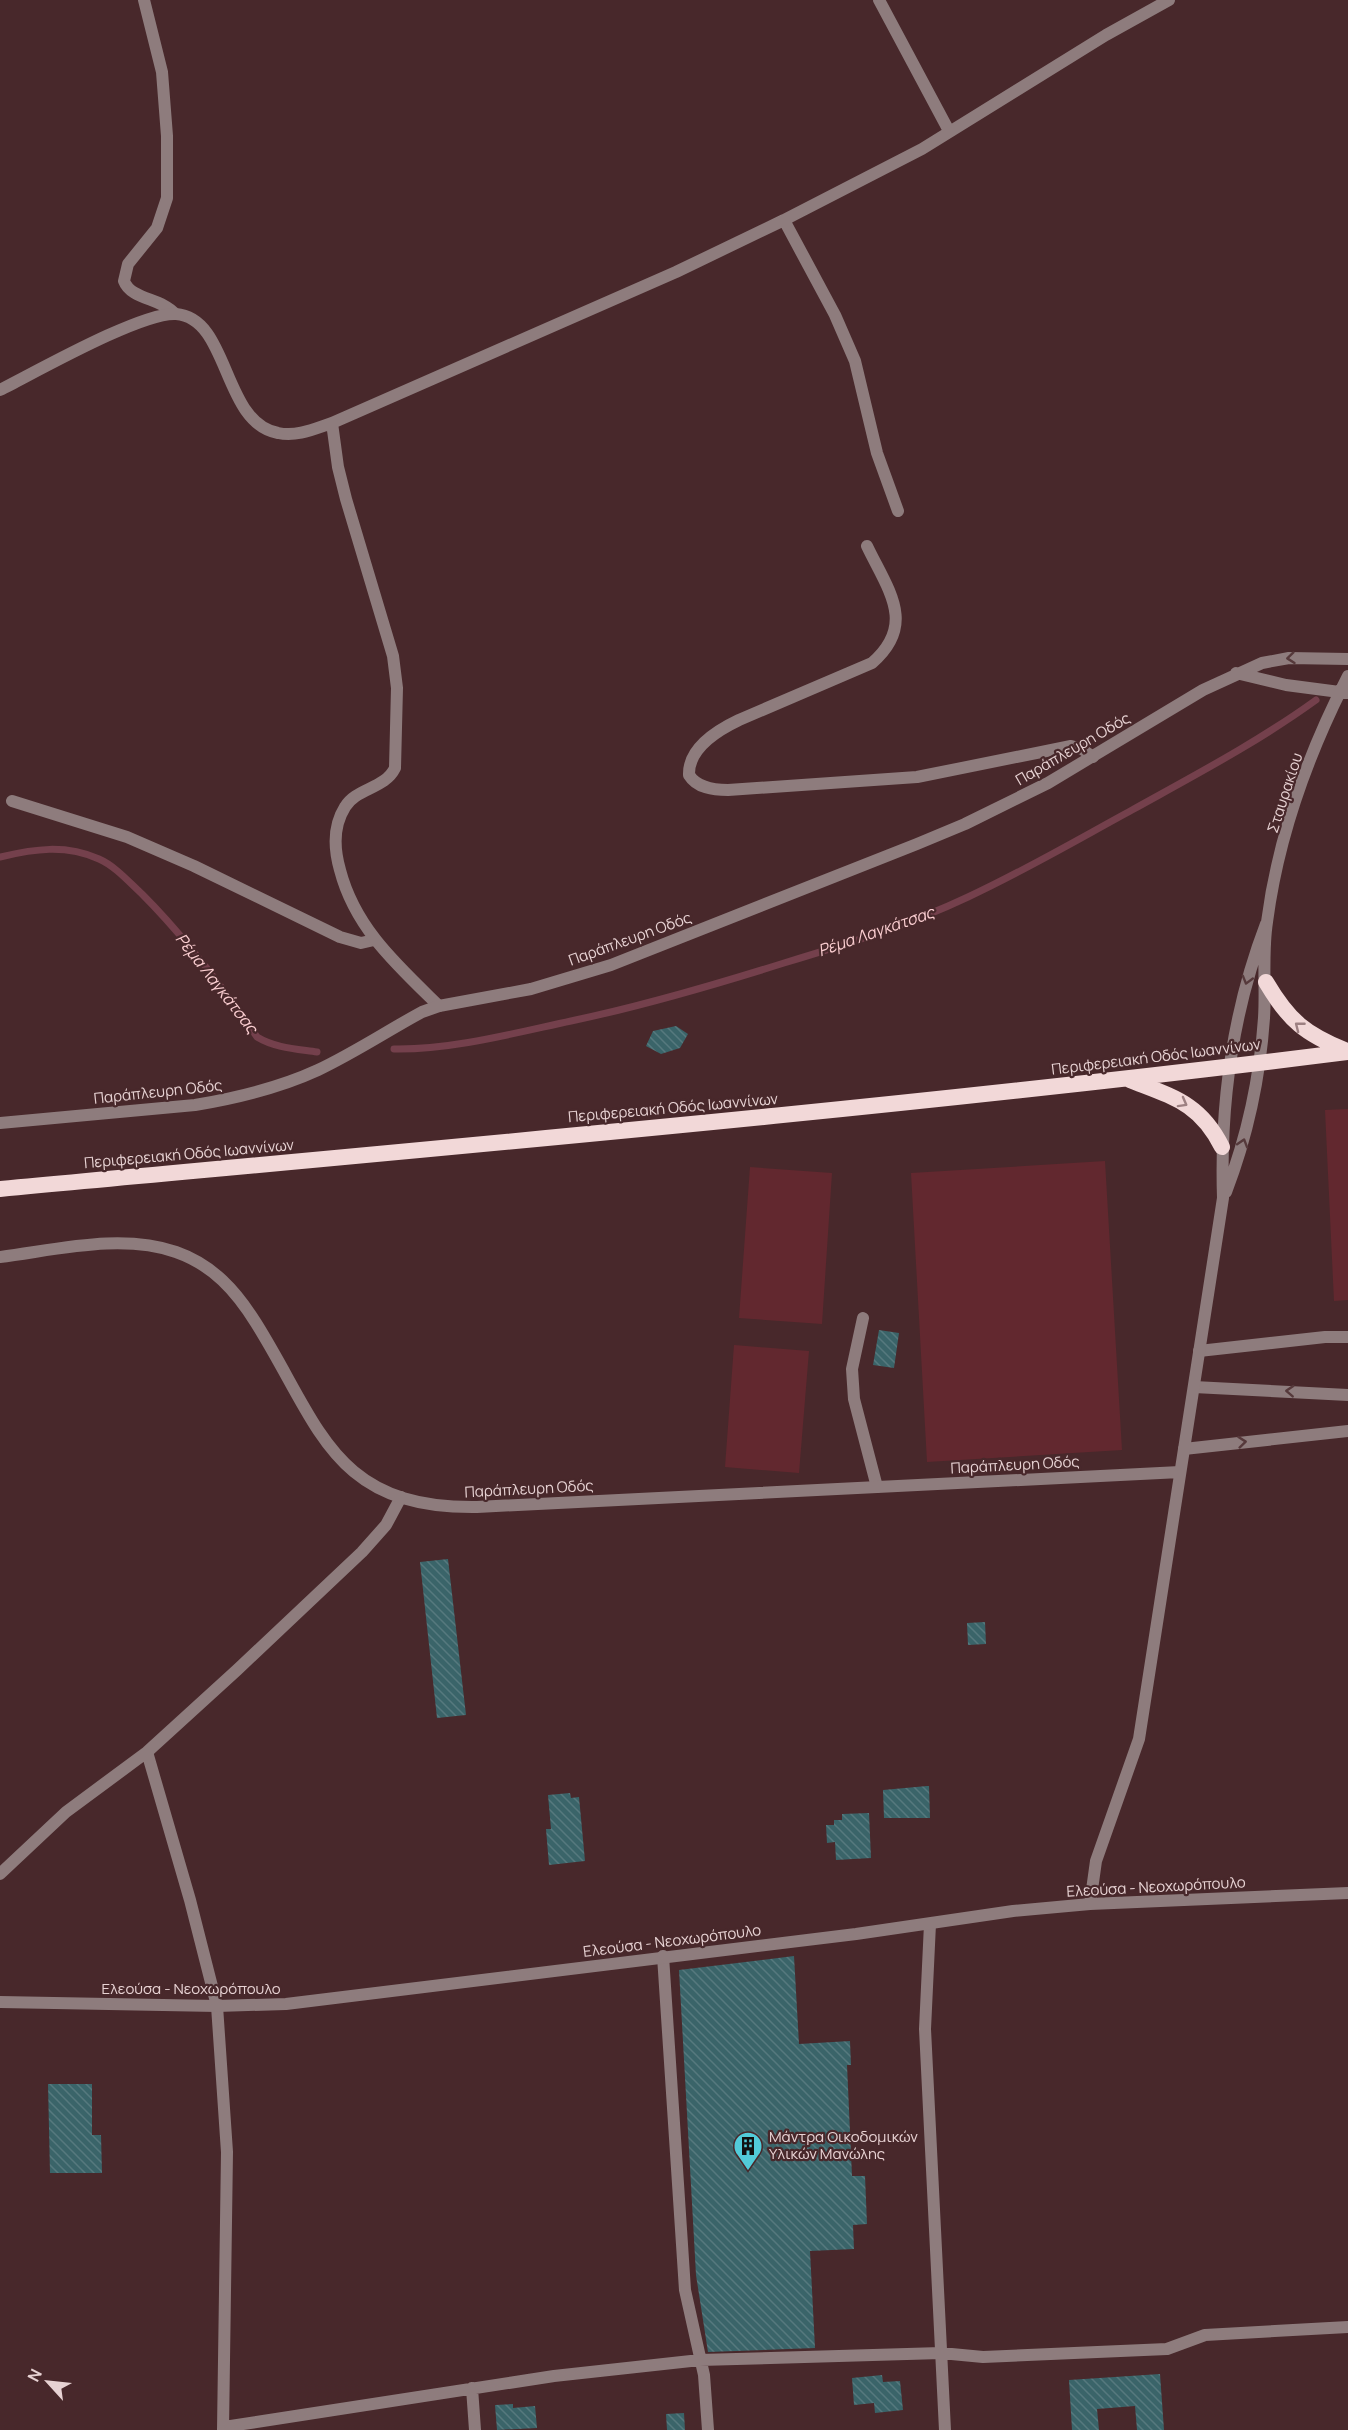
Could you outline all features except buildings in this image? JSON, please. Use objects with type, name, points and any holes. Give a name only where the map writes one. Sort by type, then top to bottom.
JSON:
[{"type":"highway","points":[[1266,982],[1278,1004],[1292,1021],[1308,1033],[1348,1052]]},
{"type":"highway","name":"Περιφερειακή Οδός Ιωαννίνων","points":[[0,1190],[738,1121],[1129,1079],[1348,1052]]},
{"type":"highway","points":[[1129,1079],[1189,1106],[1202,1116],[1222,1147]]},
{"type":"street","points":[[144,0],[162,72],[167,136],[167,198],[157,228],[128,264],[124,280],[128,288],[169,308],[175,314],[197,322],[207,333],[246,411],[256,423],[270,431],[286,434],[305,432],[332,423],[665,277],[784,220],[922,149],[1106,35],[1169,0]]},
{"type":"street","points":[[879,0],[949,131]]},
{"type":"street","points":[[784,220],[835,315],[855,361],[877,453],[898,511]]},
{"type":"street","points":[[0,390],[124,329],[150,319],[175,314]]},
{"type":"street","points":[[332,423],[340,480],[358,544],[383,616],[393,656],[397,688],[395,768],[384,782],[349,801],[343,809],[336,831],[336,855],[343,882],[355,911],[374,940],[395,964],[439,1006]]},
{"type":"street","points":[[867,546],[896,611],[895,631],[886,651],[872,663],[717,731],[701,747],[690,765],[689,775],[694,782],[707,788],[728,790],[887,780],[962,769],[1071,746],[1082,749],[1093,757]]},
{"type":"street","name":"Παράπλευρη Οδός","points":[[0,1123],[195,1105],[226,1100],[317,1071],[422,1012],[439,1006],[531,988],[611,965],[965,824],[1048,783],[1163,713],[1236,673],[1262,663],[1289,658],[1348,659]]},
{"type":"street","points":[[1236,673],[1286,685],[1344,692]]},
{"type":"street","name":"Σταυρακίου","points":[[1266,924],[1282,852],[1296,804],[1321,731],[1344,692],[1348,676]]},
{"type":"street","points":[[12,801],[127,837],[194,866],[340,937],[361,943],[374,940]]},
{"type":"street","points":[[1223,1198],[1244,1138],[1258,1063],[1264,1021],[1266,924]]},
{"type":"street","points":[[1090,1904],[1096,1861],[1139,1739],[1223,1198],[1222,1147],[1229,1067],[1245,987],[1266,924]]},
{"type":"street","name":"Παράπλευρη Οδός","points":[[0,1257],[98,1245],[136,1245],[176,1252],[206,1267],[224,1280],[248,1310],[312,1422],[336,1455],[360,1477],[401,1497],[430,1505],[477,1507],[1180,1473]]},
{"type":"street","points":[[863,1318],[852,1369],[854,1399],[877,1486]]},
{"type":"street","points":[[1199,1351],[1325,1337],[1348,1337]]},
{"type":"street","points":[[1194,1387],[1348,1395]]},
{"type":"street","points":[[1184,1449],[1348,1431]]},
{"type":"street","points":[[0,1874],[66,1812],[147,1752],[362,1552],[386,1526],[401,1497]]},
{"type":"street","points":[[147,1752],[190,1900],[217,2006],[226,2152],[223,2428],[554,2376],[700,2360],[941,2353],[983,2357],[1167,2349],[1205,2335],[1348,2327]]},
{"type":"street","name":"Ελεούσα - Νεοχωρόπουλο","points":[[0,2002],[217,2006],[286,2004],[930,1924],[1013,1911],[1090,1904],[1348,1893]]},
{"type":"street","points":[[930,1924],[925,2029],[945,2430]]},
{"type":"street","points":[[663,1956],[686,2289],[704,2375],[708,2430]]},
{"type":"street","points":[[472,2388],[475,2430]]},
{"type":"shaded area","points":[[1348,1109],[1348,1300],[1334,1301],[1325,1110]]},
{"type":"shaded area","points":[[1105,1161],[1122,1450],[927,1462],[911,1173]]},
{"type":"shaded area","points":[[750,1167],[832,1173],[822,1324],[739,1318]]},
{"type":"shaded area","points":[[734,1345],[809,1351],[799,1473],[725,1467]]},
{"type":"waterway","name":"Ρέμα Λαγκάτσας","points":[[394,1049],[438,1047],[483,1040],[625,1009],[831,949],[900,925],[946,907],[1010,877],[1226,758],[1316,700]]},
{"type":"waterway","name":"Ρέμα Λαγκάτσας","points":[[0,857],[50,849],[74,851],[105,862],[127,879],[174,928],[217,981],[257,1037],[279,1046],[317,1052]]},
{"type":"place","name":"Μάντρα Οικοδομικών Υλικών Μανώλης","points":[[748,2172]]}]
